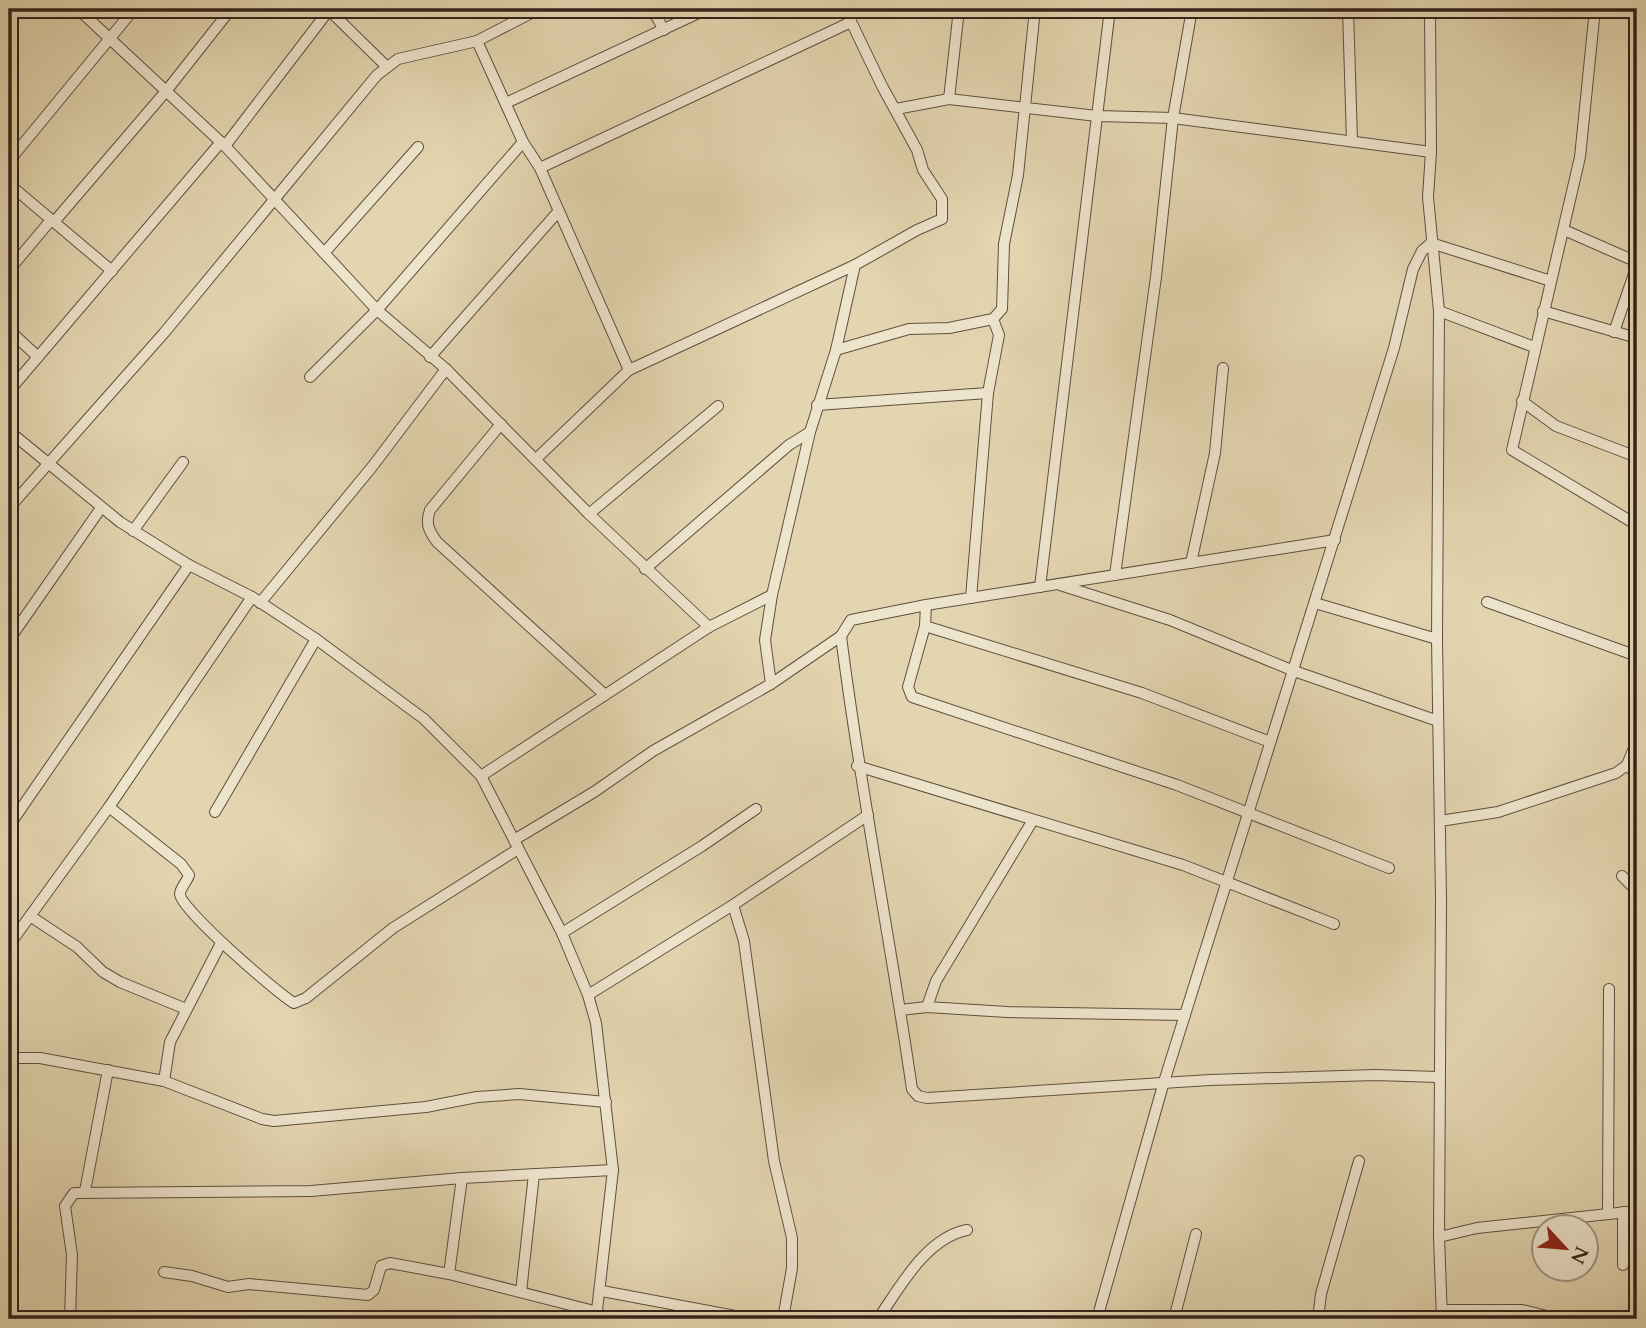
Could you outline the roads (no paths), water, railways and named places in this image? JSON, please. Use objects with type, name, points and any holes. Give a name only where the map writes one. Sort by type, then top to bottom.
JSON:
[{"type":"street","points":[[78,9],[223,144],[271,199],[377,310],[446,369],[645,569],[709,627]]},
{"type":"street","points":[[9,161],[134,9]]},
{"type":"street","points":[[9,270],[167,90],[231,9]]},
{"type":"street","points":[[9,391],[223,144],[329,9],[386,66]]},
{"type":"street","points":[[9,509],[163,333],[271,199],[386,66],[398,59],[477,40],[539,9]]},
{"type":"street","points":[[652,9],[664,30]]},
{"type":"street","points":[[506,103],[707,9]]},
{"type":"street","points":[[536,459],[629,370],[855,265],[942,219],[942,199],[923,170],[917,150],[845,9]]},
{"type":"street","points":[[949,99],[959,9]]},
{"type":"street","points":[[836,350],[908,329],[949,328],[993,319],[1002,309],[1004,244],[1018,175],[1035,9]]},
{"type":"street","points":[[1040,587],[1110,9]]},
{"type":"street","points":[[1115,575],[1156,277],[1173,118],[1192,9]]},
{"type":"street","points":[[1348,9],[1352,141]]},
{"type":"street","points":[[1430,9],[1431,152],[1428,197],[1439,311],[1438,1077],[1442,1315],[1521,1310],[1559,1319]]},
{"type":"street","points":[[1595,9],[1580,157],[1511,444],[1515,454],[1637,525]]},
{"type":"street","points":[[1627,9],[1637,10]]},
{"type":"street","points":[[540,169],[851,22]]},
{"type":"street","points":[[477,40],[523,142],[540,169],[557,213],[629,370]]},
{"type":"street","points":[[896,109],[949,99],[1024,110],[1173,118],[1431,152]]},
{"type":"street","points":[[310,377],[377,310],[523,142]]},
{"type":"street","points":[[324,253],[418,147]]},
{"type":"street","points":[[9,184],[112,271]]},
{"type":"street","points":[[430,357],[557,213]]},
{"type":"street","points":[[1564,230],[1637,263],[1614,332]]},
{"type":"street","points":[[1431,243],[1551,281]]},
{"type":"street","points":[[1097,1319],[1163,1085],[1394,348],[1413,268],[1422,251],[1431,243]]},
{"type":"street","points":[[771,684],[765,640],[772,595],[810,432],[836,350],[855,265]]},
{"type":"street","points":[[1439,311],[1534,347]]},
{"type":"street","points":[[1543,311],[1637,338]]},
{"type":"street","points":[[971,598],[988,393],[999,335],[993,319]]},
{"type":"street","points":[[9,330],[38,357]]},
{"type":"street","points":[[9,945],[256,600],[372,467],[446,369]]},
{"type":"street","points":[[1191,563],[1215,453],[1223,369]]},
{"type":"street","points":[[817,405],[988,393]]},
{"type":"street","points":[[1522,401],[1556,426],[1637,457]]},
{"type":"street","points":[[589,514],[718,406]]},
{"type":"street","points":[[501,424],[430,510],[426,521],[429,531],[437,542],[605,695]]},
{"type":"street","points":[[9,431],[101,508],[134,531],[189,565],[256,600],[316,639],[424,719],[481,776],[562,933],[588,995],[596,1023],[613,1170],[602,1291],[597,1316],[521,1292],[449,1274],[385,1263],[374,1290],[368,1295],[249,1284],[228,1287],[192,1276],[164,1272]]},
{"type":"street","points":[[645,569],[789,445],[810,432]]},
{"type":"street","points":[[134,531],[183,462]]},
{"type":"street","points":[[9,640],[101,508]]},
{"type":"street","points":[[109,807],[187,870],[189,875],[181,890],[182,901],[221,943],[288,1000],[300,1002],[393,928],[653,751],[771,684],[841,636],[851,620],[926,605],[1335,540]]},
{"type":"street","points":[[9,826],[189,565]]},
{"type":"street","points":[[1057,584],[1170,620],[1294,671],[1438,721]]},
{"type":"street","points":[[481,776],[709,627],[772,595]]},
{"type":"street","points":[[1487,602],[1637,656]]},
{"type":"street","points":[[1315,603],[1437,639]]},
{"type":"street","points":[[926,605],[925,626],[908,687],[912,697],[1249,811],[1388,868]]},
{"type":"street","points":[[925,626],[1142,693],[1270,742]]},
{"type":"street","points":[[841,636],[857,766],[868,815],[912,1088],[918,1096],[927,1098],[1210,1080],[1363,1075],[1438,1077]]},
{"type":"street","points":[[215,812],[316,639]]},
{"type":"street","points":[[1440,821],[1498,812],[1616,773],[1627,765],[1637,741]]},
{"type":"street","points":[[1627,765],[1637,775]]},
{"type":"street","points":[[857,766],[1182,864],[1334,924]]},
{"type":"street","points":[[562,933],[756,809]]},
{"type":"street","points":[[588,995],[733,905],[868,815]]},
{"type":"street","points":[[927,1007],[936,981],[1033,820]]},
{"type":"street","points":[[1622,876],[1637,891]]},
{"type":"street","points":[[733,905],[744,941],[774,1161],[792,1238],[792,1268],[783,1319]]},
{"type":"street","points":[[30,916],[77,947],[120,982],[186,1009]]},
{"type":"street","points":[[164,1081],[170,1042],[221,943]]},
{"type":"street","points":[[1608,1214],[1609,989]]},
{"type":"street","points":[[900,1010],[927,1007],[1007,1012],[1185,1015]]},
{"type":"street","points":[[9,1058],[40,1058],[164,1081],[262,1119],[274,1121],[426,1107],[477,1097],[519,1094],[606,1102]]},
{"type":"street","points":[[85,1191],[108,1070]]},
{"type":"street","points":[[1318,1319],[1321,1294],[1359,1161]]},
{"type":"street","points":[[70,1319],[72,1255],[65,1206],[70,1195],[85,1191],[311,1191],[462,1178],[613,1170]]},
{"type":"street","points":[[521,1292],[534,1174]]},
{"type":"street","points":[[449,1274],[462,1178]]},
{"type":"street","points":[[1439,1237],[1476,1228],[1637,1211]]},
{"type":"street","points":[[1623,1212],[1623,1265]]},
{"type":"street","points":[[878,1319],[906,1277],[936,1245],[956,1232],[967,1230]]},
{"type":"street","points":[[1174,1319],[1196,1234]]},
{"type":"street","points":[[602,1291],[751,1319]]}]
